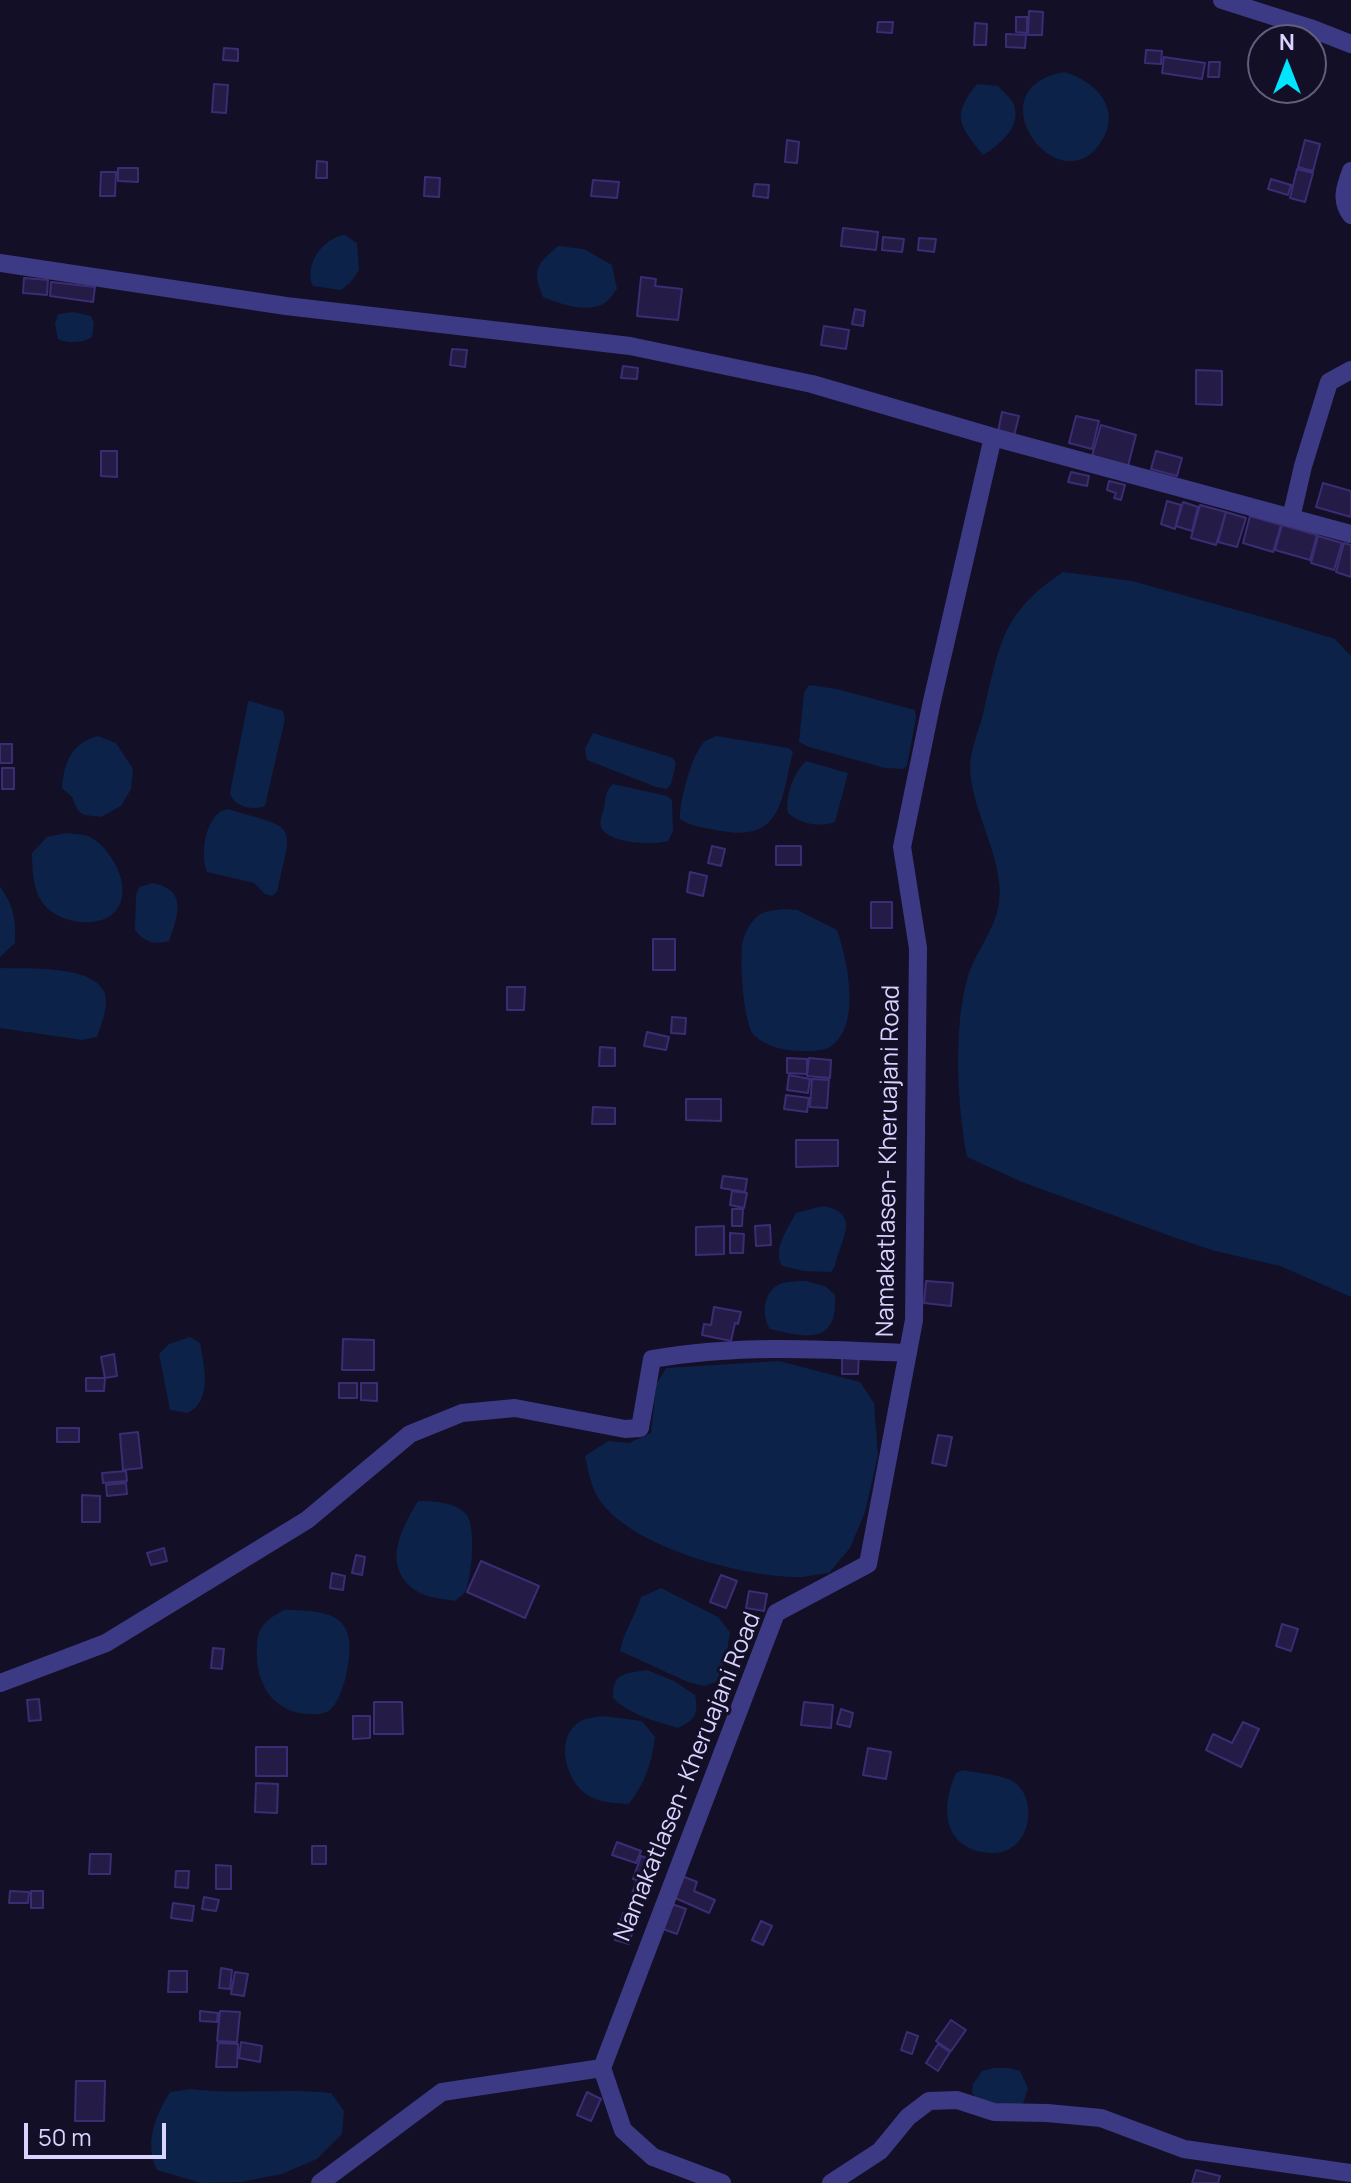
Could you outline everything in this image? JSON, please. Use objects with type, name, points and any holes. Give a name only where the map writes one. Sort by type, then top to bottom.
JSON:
[{"type":"street","points":[[1222,0],[1351,44]]},
{"type":"street","points":[[1351,171],[1344,206],[1351,215]]},
{"type":"street","points":[[0,263],[286,306],[630,346],[812,384],[993,437],[1351,534]]},
{"type":"street","points":[[1291,518],[1303,466],[1329,382],[1351,370]]},
{"type":"street","name":"Namakatlasen- Kheruajani Road","points":[[602,2068],[776,1613],[868,1564],[914,1320],[918,948],[902,847],[993,437]]},
{"type":"street","points":[[0,1683],[106,1643],[307,1520],[410,1434],[462,1413],[515,1408],[625,1429],[640,1428],[652,1359],[700,1351],[779,1347],[908,1353]]},
{"type":"street","points":[[320,2183],[442,2092],[602,2068],[623,2130],[653,2157],[722,2183]]},
{"type":"street","points":[[831,2183],[880,2151],[908,2117],[929,2101],[957,2100],[994,2112],[1101,2118],[1184,2149],[1351,2173]]},
{"type":"water","points":[[1064,72],[1097,91],[1108,110],[1106,133],[1099,145],[1081,159],[1063,160],[1045,152],[1031,136],[1024,117],[1025,98],[1038,82]]},
{"type":"water","points":[[977,84],[998,86],[1012,101],[1015,110],[1009,133],[983,155],[968,136],[961,120],[964,104]]},
{"type":"water","points":[[345,235],[357,243],[359,270],[341,290],[313,286],[311,270],[317,254],[329,241]]},
{"type":"water","points":[[558,246],[584,249],[612,265],[617,289],[607,301],[596,307],[581,308],[543,297],[538,268]]},
{"type":"water","points":[[73,312],[91,316],[94,323],[92,337],[75,342],[58,339],[55,324],[58,314]]},
{"type":"water","points":[[1063,572],[1132,581],[1273,620],[1335,639],[1351,656],[1351,1297],[1280,1266],[1215,1251],[1173,1237],[1022,1182],[967,1157],[959,1090],[960,1018],[968,976],[997,913],[1000,886],[972,784],[971,754],[999,650],[1014,617],[1042,587]]},
{"type":"water","points":[[809,685],[837,689],[915,710],[916,718],[904,769],[885,768],[799,742],[804,693]]},
{"type":"water","points":[[250,701],[283,711],[285,719],[265,806],[255,808],[239,805],[230,793]]},
{"type":"water","points":[[593,733],[673,758],[676,763],[671,784],[667,789],[656,787],[587,760],[585,749]]},
{"type":"water","points":[[98,736],[116,743],[133,769],[131,789],[121,806],[101,817],[78,811],[72,797],[62,788],[67,762],[75,749]]},
{"type":"water","points":[[716,736],[789,748],[793,752],[776,813],[757,830],[741,833],[721,831],[694,826],[680,819],[684,790],[695,757],[704,742]]},
{"type":"water","points":[[806,761],[848,773],[835,822],[810,824],[788,813],[791,785]]},
{"type":"water","points":[[613,784],[667,796],[672,800],[673,831],[668,841],[632,842],[605,833],[601,819],[607,792]]},
{"type":"water","points":[[228,809],[267,821],[285,831],[286,852],[277,892],[272,896],[265,894],[254,883],[207,872],[204,855],[206,835],[214,818]]},
{"type":"water","points":[[66,833],[88,836],[99,843],[120,874],[122,897],[118,908],[102,920],[73,921],[55,914],[42,902],[37,891],[32,853],[47,837]]},
{"type":"water","points":[[153,883],[171,891],[178,904],[169,941],[159,943],[150,942],[135,930],[139,887]]},
{"type":"water","points":[[0,887],[11,907],[15,943],[0,957]]},
{"type":"water","points":[[783,909],[797,910],[837,930],[841,942],[849,988],[848,1018],[836,1042],[824,1049],[795,1051],[771,1046],[751,1030],[742,975],[744,937],[759,915]]},
{"type":"water","points":[[0,968],[58,970],[88,977],[99,984],[106,1004],[97,1037],[82,1040],[0,1028]]},
{"type":"water","points":[[823,1206],[835,1209],[846,1221],[844,1237],[831,1272],[782,1266],[780,1246],[796,1213]]},
{"type":"water","points":[[806,1281],[825,1286],[835,1295],[835,1311],[826,1330],[818,1334],[796,1335],[770,1329],[765,1304],[770,1292],[783,1283]]},
{"type":"water","points":[[190,1337],[200,1343],[205,1381],[201,1400],[188,1413],[170,1410],[159,1354],[169,1344]]},
{"type":"water","points":[[779,1361],[860,1382],[874,1403],[878,1455],[865,1512],[850,1548],[829,1573],[797,1577],[719,1565],[666,1547],[642,1535],[605,1507],[597,1496],[585,1456],[608,1441],[629,1443],[651,1433],[656,1385],[666,1368]]},
{"type":"water","points":[[418,1501],[451,1505],[467,1515],[470,1521],[470,1576],[465,1592],[455,1601],[418,1592],[400,1572],[397,1548],[405,1524]]},
{"type":"water","points":[[661,1588],[718,1617],[730,1632],[726,1658],[716,1682],[704,1686],[688,1682],[620,1651],[641,1597]]},
{"type":"water","points":[[284,1610],[318,1612],[340,1621],[346,1630],[349,1657],[346,1676],[336,1702],[326,1712],[297,1713],[279,1704],[265,1689],[258,1669],[257,1641],[261,1628]]},
{"type":"water","points":[[647,1670],[674,1681],[695,1695],[696,1712],[688,1722],[678,1728],[661,1723],[635,1713],[613,1698],[615,1683],[621,1676]]},
{"type":"water","points":[[603,1716],[642,1721],[655,1737],[647,1772],[629,1804],[591,1797],[575,1783],[566,1762],[565,1750],[571,1730],[581,1721]]},
{"type":"water","points":[[962,1770],[1005,1778],[1019,1787],[1028,1806],[1028,1817],[1026,1828],[1014,1846],[1000,1853],[990,1853],[968,1847],[958,1840],[948,1821],[947,1809],[951,1785],[956,1773]]},
{"type":"water","points":[[994,2068],[1020,2071],[1028,2088],[1022,2107],[977,2101],[972,2092],[973,2084],[982,2071]]},
{"type":"water","points":[[191,2089],[331,2093],[344,2111],[342,2134],[317,2159],[282,2174],[241,2182],[201,2183],[157,2170],[151,2140],[160,2111],[170,2092]]},
{"type":"building","points":[[1029,11],[1043,12],[1042,35],[1028,35]]},
{"type":"building","points":[[1016,17],[1027,17],[1027,33],[1016,32]]},
{"type":"building","points":[[878,22],[893,22],[892,33],[877,32]]},
{"type":"building","points":[[975,23],[987,24],[986,45],[974,45]]},
{"type":"building","points":[[1006,34],[1026,35],[1025,48],[1006,47]]},
{"type":"building","points":[[224,48],[238,49],[238,61],[223,60]]},
{"type":"building","points":[[1146,50],[1162,51],[1161,64],[1145,63]]},
{"type":"building","points":[[1164,57],[1205,63],[1202,79],[1162,73]]},
{"type":"building","points":[[1209,62],[1220,62],[1219,77],[1208,77]]},
{"type":"building","points":[[214,84],[228,85],[226,113],[212,112]]},
{"type":"building","points":[[787,140],[799,142],[797,163],[785,162]]},
{"type":"building","points":[[1305,140],[1320,144],[1313,171],[1298,167]]},
{"type":"building","points":[[317,161],[327,162],[327,178],[316,178]]},
{"type":"building","points":[[118,168],[138,168],[138,182],[118,181]]},
{"type":"building","points":[[1297,169],[1313,173],[1305,202],[1290,198]]},
{"type":"building","points":[[101,172],[116,172],[115,196],[100,196]]},
{"type":"building","points":[[425,177],[440,178],[439,197],[424,196]]},
{"type":"building","points":[[1271,179],[1291,185],[1288,195],[1268,189]]},
{"type":"building","points":[[593,180],[619,182],[617,198],[591,196]]},
{"type":"building","points":[[755,184],[769,185],[768,198],[753,196]]},
{"type":"building","points":[[843,228],[878,232],[876,250],[841,246]]},
{"type":"building","points":[[883,237],[904,239],[902,252],[882,250]]},
{"type":"building","points":[[919,238],[936,239],[934,252],[918,250]]},
{"type":"building","points":[[641,277],[656,279],[655,286],[682,289],[678,320],[637,316]]},
{"type":"building","points":[[24,278],[48,280],[47,295],[23,293]]},
{"type":"building","points":[[51,282],[95,287],[93,302],[50,296]]},
{"type":"building","points":[[855,309],[865,311],[863,326],[852,324]]},
{"type":"building","points":[[824,326],[849,330],[846,349],[821,345]]},
{"type":"building","points":[[452,349],[467,350],[465,367],[450,365]]},
{"type":"building","points":[[623,366],[638,368],[637,379],[621,378]]},
{"type":"building","points":[[1196,370],[1222,371],[1222,405],[1196,404]]},
{"type":"building","points":[[1002,412],[1019,416],[1014,436],[998,432]]},
{"type":"building","points":[[1076,416],[1099,421],[1092,449],[1069,443]]},
{"type":"building","points":[[1101,425],[1136,435],[1128,466],[1092,456]]},
{"type":"building","points":[[101,451],[117,451],[117,477],[101,476]]},
{"type":"building","points":[[1156,451],[1182,458],[1177,476],[1151,469]]},
{"type":"building","points":[[1071,472],[1089,476],[1087,486],[1068,482]]},
{"type":"building","points":[[1109,481],[1125,485],[1121,500],[1114,498],[1116,493],[1107,490]]},
{"type":"building","points":[[1323,483],[1351,491],[1351,517],[1316,507]]},
{"type":"building","points":[[1167,501],[1181,505],[1175,529],[1161,524]]},
{"type":"building","points":[[1183,502],[1198,507],[1192,531],[1176,526]]},
{"type":"building","points":[[1200,505],[1226,512],[1216,545],[1191,538]]},
{"type":"building","points":[[1226,512],[1246,518],[1237,547],[1218,542]]},
{"type":"building","points":[[1250,516],[1281,525],[1273,552],[1243,543]]},
{"type":"building","points":[[1282,525],[1317,535],[1310,560],[1275,550]]},
{"type":"building","points":[[1318,536],[1342,543],[1334,570],[1311,563]]},
{"type":"building","points":[[1344,543],[1351,545],[1351,577],[1336,572]]},
{"type":"building","points":[[0,744],[12,744],[12,763],[0,763]]},
{"type":"building","points":[[2,768],[14,768],[14,789],[2,789]]},
{"type":"building","points":[[712,846],[725,849],[721,866],[708,863]]},
{"type":"building","points":[[776,846],[801,846],[801,865],[776,865]]},
{"type":"building","points":[[690,872],[707,876],[703,896],[687,892]]},
{"type":"building","points":[[871,902],[892,902],[892,928],[871,928]]},
{"type":"building","points":[[653,939],[675,939],[675,970],[653,970]]},
{"type":"building","points":[[507,987],[525,987],[524,1010],[507,1010]]},
{"type":"building","points":[[672,1017],[686,1018],[685,1034],[671,1033]]},
{"type":"building","points":[[647,1032],[669,1037],[666,1050],[644,1046]]},
{"type":"building","points":[[600,1047],[615,1048],[615,1066],[599,1066]]},
{"type":"building","points":[[787,1058],[807,1059],[807,1074],[787,1073]]},
{"type":"building","points":[[809,1058],[831,1060],[830,1078],[807,1076]]},
{"type":"building","points":[[789,1075],[810,1079],[808,1093],[787,1090]]},
{"type":"building","points":[[812,1079],[829,1080],[827,1108],[810,1107]]},
{"type":"building","points":[[786,1095],[809,1098],[807,1112],[784,1109]]},
{"type":"building","points":[[686,1099],[721,1099],[721,1121],[686,1120]]},
{"type":"building","points":[[593,1107],[615,1108],[615,1124],[592,1124]]},
{"type":"building","points":[[796,1140],[838,1140],[838,1166],[796,1167]]},
{"type":"building","points":[[723,1176],[747,1179],[745,1192],[721,1188]]},
{"type":"building","points":[[732,1191],[747,1193],[744,1208],[730,1205]]},
{"type":"building","points":[[732,1209],[743,1209],[742,1226],[732,1226]]},
{"type":"building","points":[[770,1225],[771,1245],[756,1246],[755,1226]]},
{"type":"building","points":[[724,1226],[724,1254],[696,1255],[696,1227]]},
{"type":"building","points":[[730,1233],[744,1234],[743,1253],[730,1253]]},
{"type":"building","points":[[926,1281],[953,1283],[951,1306],[924,1303]]},
{"type":"building","points":[[714,1307],[741,1312],[731,1341],[702,1335],[704,1324],[711,1325]]},
{"type":"building","points":[[343,1339],[374,1340],[374,1370],[342,1370]]},
{"type":"building","points":[[842,1353],[859,1353],[858,1374],[842,1374]]},
{"type":"building","points":[[114,1354],[117,1376],[105,1378],[101,1357]]},
{"type":"building","points":[[86,1378],[105,1378],[104,1391],[86,1391]]},
{"type":"building","points":[[339,1383],[357,1383],[357,1398],[339,1398]]},
{"type":"building","points":[[361,1383],[377,1383],[377,1401],[361,1400]]},
{"type":"building","points":[[57,1428],[79,1428],[79,1442],[57,1442]]},
{"type":"building","points":[[138,1432],[142,1468],[123,1470],[120,1434]]},
{"type":"building","points":[[938,1435],[952,1437],[946,1466],[932,1463]]},
{"type":"building","points":[[126,1471],[127,1481],[103,1483],[102,1473]]},
{"type":"building","points":[[126,1483],[127,1494],[107,1496],[106,1485]]},
{"type":"building","points":[[82,1495],[100,1496],[100,1522],[82,1522]]},
{"type":"building","points":[[164,1548],[167,1561],[151,1565],[147,1553]]},
{"type":"building","points":[[356,1555],[365,1557],[362,1575],[352,1573]]},
{"type":"building","points":[[481,1561],[539,1586],[525,1618],[467,1592]]},
{"type":"building","points":[[332,1573],[345,1576],[343,1590],[330,1588]]},
{"type":"building","points":[[721,1575],[737,1581],[726,1608],[710,1602]]},
{"type":"building","points":[[749,1591],[767,1594],[764,1611],[746,1608]]},
{"type":"building","points":[[1282,1624],[1298,1629],[1291,1651],[1276,1646]]},
{"type":"building","points":[[213,1648],[224,1649],[222,1669],[211,1668]]},
{"type":"building","points":[[39,1699],[41,1720],[29,1721],[27,1700]]},
{"type":"building","points":[[374,1702],[402,1702],[403,1734],[374,1734]]},
{"type":"building","points":[[804,1702],[833,1705],[831,1728],[801,1725]]},
{"type":"building","points":[[841,1709],[853,1713],[850,1727],[837,1724]]},
{"type":"building","points":[[353,1716],[370,1716],[370,1738],[353,1739]]},
{"type":"building","points":[[1243,1722],[1259,1729],[1241,1767],[1206,1750],[1213,1734],[1232,1743]]},
{"type":"building","points":[[256,1747],[287,1747],[287,1776],[256,1776]]},
{"type":"building","points":[[868,1748],[891,1752],[886,1779],[863,1775]]},
{"type":"building","points":[[256,1783],[278,1784],[277,1813],[255,1812]]},
{"type":"building","points":[[617,1842],[641,1851],[636,1863],[612,1855]]},
{"type":"building","points":[[312,1846],[326,1846],[326,1864],[312,1864]]},
{"type":"building","points":[[90,1854],[111,1854],[110,1874],[89,1874]]},
{"type":"building","points":[[641,1856],[655,1861],[647,1883],[633,1879]]},
{"type":"building","points":[[216,1865],[231,1866],[231,1889],[216,1889]]},
{"type":"building","points":[[176,1871],[189,1871],[188,1888],[175,1887]]},
{"type":"building","points":[[682,1876],[697,1882],[694,1891],[715,1900],[709,1913],[673,1897]]},
{"type":"building","points":[[636,1882],[651,1886],[647,1899],[632,1894]]},
{"type":"building","points":[[10,1891],[29,1892],[28,1903],[9,1903]]},
{"type":"building","points":[[31,1891],[43,1891],[43,1908],[31,1908]]},
{"type":"building","points":[[204,1897],[219,1900],[216,1911],[202,1909]]},
{"type":"building","points":[[173,1903],[194,1906],[192,1921],[171,1918]]},
{"type":"building","points":[[669,1903],[686,1909],[677,1934],[660,1928]]},
{"type":"building","points":[[623,1913],[637,1917],[629,1944],[615,1940]]},
{"type":"building","points":[[761,1921],[772,1926],[763,1945],[752,1940]]},
{"type":"building","points":[[221,1968],[232,1970],[230,1989],[219,1988]]},
{"type":"building","points":[[169,1971],[187,1971],[187,1992],[168,1992]]},
{"type":"building","points":[[235,1972],[248,1974],[244,1996],[231,1994]]},
{"type":"building","points":[[200,2011],[218,2013],[217,2022],[200,2021]]},
{"type":"building","points":[[220,2011],[240,2012],[237,2042],[217,2041]]},
{"type":"building","points":[[951,2020],[966,2030],[951,2051],[936,2041]]},
{"type":"building","points":[[907,2032],[918,2036],[912,2054],[901,2050]]},
{"type":"building","points":[[241,2042],[262,2046],[260,2062],[239,2058]]},
{"type":"building","points":[[218,2043],[238,2044],[237,2067],[216,2067]]},
{"type":"building","points":[[938,2044],[950,2052],[938,2071],[926,2063]]},
{"type":"building","points":[[76,2081],[105,2081],[104,2121],[75,2121]]},
{"type":"building","points":[[587,2092],[601,2099],[591,2121],[577,2115]]},
{"type":"building","points":[[1196,2170],[1220,2176],[1218,2183],[1192,2183]]}]
